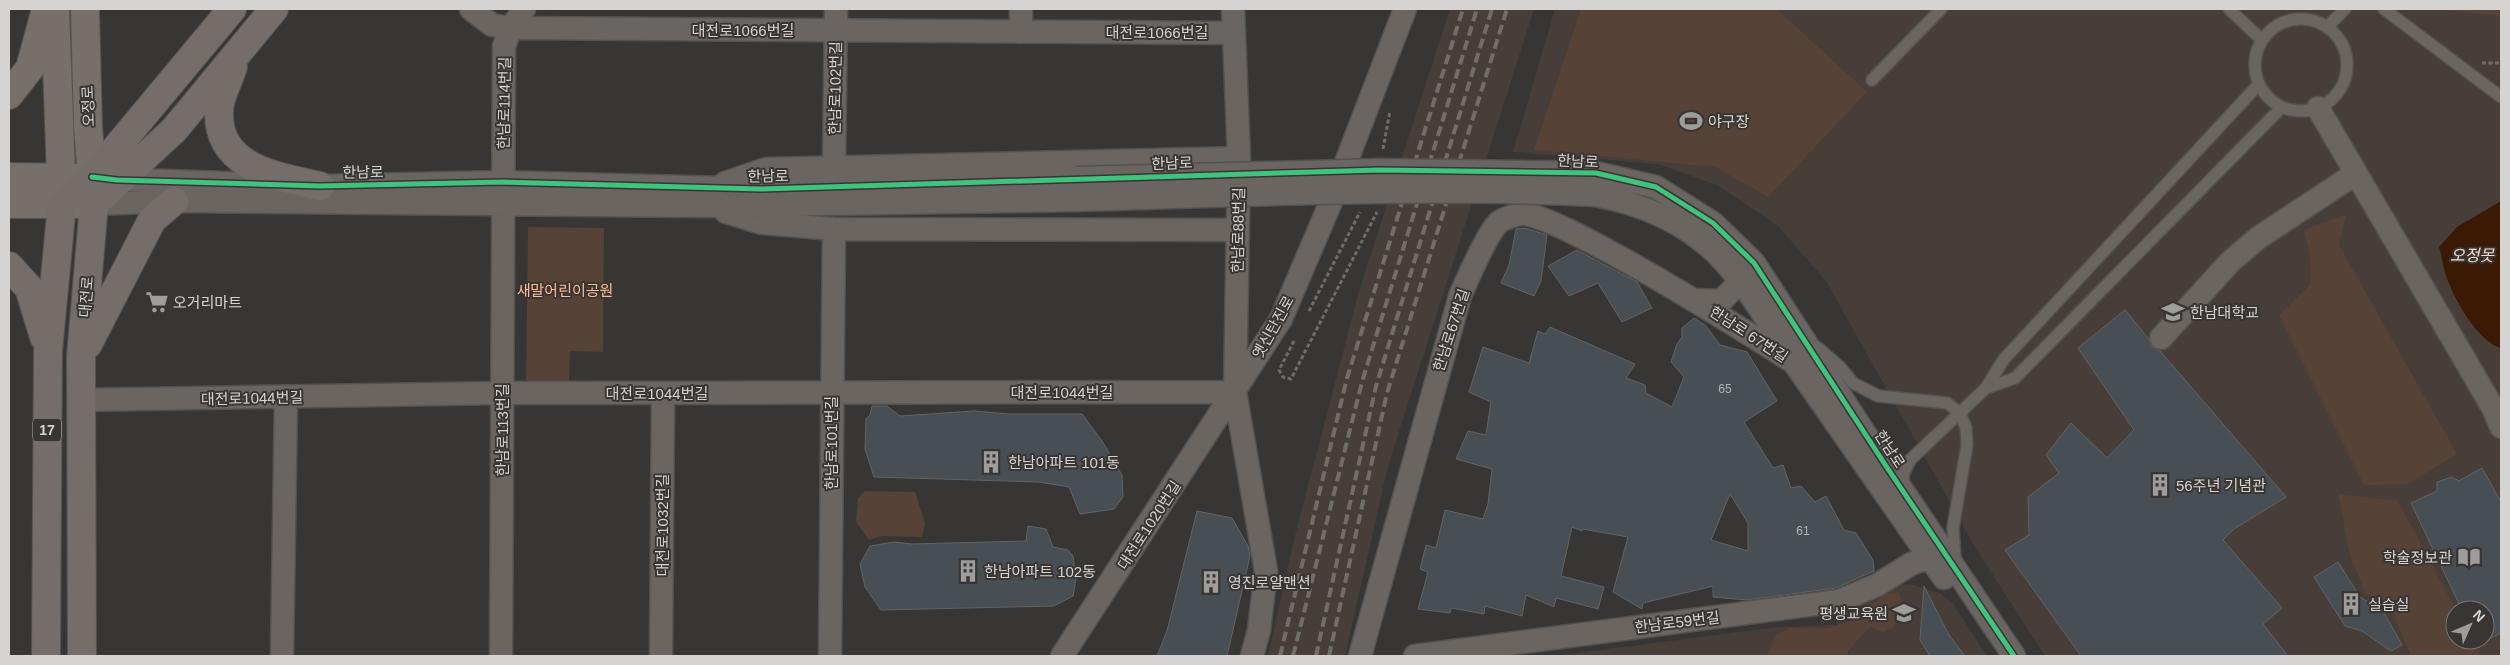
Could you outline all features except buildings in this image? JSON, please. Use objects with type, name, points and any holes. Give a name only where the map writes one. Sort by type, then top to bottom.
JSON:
[{"type":"main road","points":[[9,95],[30,68],[46,9]]},
{"type":"main road","name":"오정로","points":[[55,9],[61,191]]},
{"type":"main road","name":"오정로","points":[[85,9],[88,126],[105,179]]},
{"type":"main road","points":[[94,204],[105,179],[232,9]]},
{"type":"main road","points":[[61,191],[105,179],[174,130],[274,9]]},
{"type":"main road","points":[[237,54],[219,110],[222,131],[230,151],[265,174],[320,186]]},
{"type":"main road","name":"한남로","points":[[9,177],[61,191],[94,204]]},
{"type":"main road","name":"한남로","points":[[9,204],[61,191]]},
{"type":"main road","name":"17","points":[[46,656],[48,351],[61,191]]},
{"type":"main road","points":[[81,356],[152,220],[174,202]]},
{"type":"main road","name":"대전로","points":[[82,656],[81,356],[94,204]]},
{"type":"main road","points":[[9,266],[29,288],[48,351]]},
{"type":"street","name":"대전로1066번길","points":[[471,9],[492,25],[511,28],[836,20],[1021,32],[1233,33]]},
{"type":"street","name":"한남로114번길","points":[[502,193],[504,46],[511,28],[524,9]]},
{"type":"street","points":[[1021,9],[1021,32]]},
{"type":"street","name":"한남로88번길","points":[[1233,9],[1239,158],[1235,392]]},
{"type":"street","name":"옛신탄진로","points":[[1235,392],[1282,318],[1330,204],[1405,9]]},
{"type":"street","name":"한남로102번길","points":[[834,167],[836,20]]},
{"type":"street","points":[[2318,108],[2493,408],[2501,427]]},
{"type":"street","points":[[707,197],[766,169],[1239,158]]},
{"type":"street","name":"한남로","points":[[707,197],[760,189],[1380,170],[1656,187],[1713,224],[1754,263],[1880,457],[2014,656]]},
{"type":"street","points":[[2161,338],[2230,262],[2258,238],[2355,174]]},
{"type":"street","name":"한남로","points":[[105,179],[502,193],[707,197],[1077,200],[1382,192],[1506,191],[1595,184],[1679,225],[1715,253],[1752,296],[1796,364],[1996,656]]},
{"type":"street","name":"한남로","points":[[94,204],[502,193]]},
{"type":"street","name":"한남로113번길","points":[[501,656],[502,193]]},
{"type":"street","points":[[707,197],[762,223],[834,229],[1238,230]]},
{"type":"street","name":"한남로67번길","points":[[1360,656],[1460,296],[1483,248],[1499,222],[1522,213],[1554,222],[1695,300]]},
{"type":"street","name":"한남로101번길","points":[[830,656],[834,229]]},
{"type":"street","name":"한남로 67번길","points":[[1695,300],[1721,301],[1740,282]]},
{"type":"street","name":"한남로 67번길","points":[[1695,300],[1748,331],[1796,364]]},
{"type":"street","points":[[1235,392],[1266,571],[1259,630],[1252,656]]},
{"type":"street","name":"대전로1044번길","points":[[80,400],[502,393],[1235,392]]},
{"type":"street","name":"대전로1020번길","points":[[1062,656],[1235,392]]},
{"type":"street","name":"대전로1032번길","points":[[661,656],[662,393]]},
{"type":"street","points":[[282,656],[286,398]]},
{"type":"street","name":"한남로59번길","points":[[1415,656],[1839,601],[1877,585],[1911,564],[1929,557]]},
{"type":"lane","points":[[1872,80],[1941,9]]},
{"type":"lane","points":[[2229,9],[2262,40]]},
{"type":"lane","points":[[2326,27],[2345,9]]},
{"type":"lane","points":[[2384,9],[2501,97]]},
{"type":"lane","points":[[2292,20],[2313,20],[2326,27],[2337,36],[2344,49],[2348,63],[2346,77],[2340,90],[2330,101],[2318,108],[2294,111],[2282,107],[2273,101],[2259,84],[2255,69],[2256,54],[2262,40],[2272,29],[2292,20]]},
{"type":"lane","points":[[1905,493],[1903,475],[1910,460],[1986,388],[2004,359],[2259,84]]},
{"type":"lane","points":[[1986,388],[2015,378],[2282,107]]},
{"type":"lane","points":[[1801,333],[1840,367],[1853,383],[1870,392],[1878,396],[1947,403],[1960,413],[1966,428],[1967,445],[1953,528],[1953,550],[1958,571]]},
{"type":"lane","points":[[1880,457],[1895,465],[1910,460]]},
{"type":"path","points":[[1296,336],[1279,370],[1283,377],[1291,379],[1380,206]]},
{"type":"path","points":[[1305,320],[1348,235]]},
{"type":"shaded area","points":[[1450,9],[1534,9],[1388,466],[1345,656],[1268,656],[1296,532],[1359,291]]},
{"type":"shaded area","name":"한남대학교","points":[[1555,9],[2501,9],[2501,656],[2045,656],[1978,552],[1826,281],[1778,226],[1717,185],[1658,164],[1513,152]]},
{"type":"shaded area","points":[[1886,583],[1912,585],[1940,593],[1952,602],[1987,656],[1850,656],[1844,634],[1844,656],[1553,656],[1779,627],[1838,625],[1836,620],[1860,606]]},
{"type":"green space","name":"야구장","points":[[1581,9],[1777,9],[1867,92],[1768,197],[1715,167],[1534,150]]},
{"type":"green space","points":[[2434,9],[2501,9],[2501,16]]},
{"type":"green space","points":[[2346,214],[2339,245],[2457,454],[2408,484],[2364,485],[2279,315],[2311,284],[2310,254],[2304,230]]},
{"type":"green space","name":"새말어린이공원","points":[[528,227],[604,228],[603,352],[570,351],[569,382],[526,381]]},
{"type":"green space","points":[[865,491],[915,492],[925,523],[922,537],[881,536],[869,540],[856,522],[858,498]]},
{"type":"green space","points":[[2338,494],[2398,501],[2451,600],[2445,600],[2445,650],[2478,650],[2481,656],[2411,656],[2392,611],[2382,598],[2366,594],[2350,556]]},
{"type":"green space","points":[[1899,592],[1901,601],[1894,627],[1883,632],[1870,627],[1848,651],[1849,656],[1766,656],[1777,634],[1790,628],[1828,628],[1851,621],[1887,593]]},
{"type":"water","name":"오정못","points":[[2501,201],[2501,348],[2492,344],[2476,329],[2461,308],[2444,270],[2439,247],[2457,227]]},
{"type":"railway","points":[[1280,656],[1347,378],[1463,9]]},
{"type":"railway","points":[[1293,656],[1362,382],[1477,9]]},
{"type":"railway","points":[[1316,656],[1376,386],[1492,9]]},
{"type":"railway","points":[[1329,656],[1387,393],[1507,9]]},
{"type":"cycle path","points":[[92,177],[117,180],[320,186],[503,182],[760,189],[1380,170],[1596,173],[1656,187],[1713,223],[1754,263],[1886,466],[2014,656]]},
{"type":"place","name":"야구장","points":[[1691,121]]},
{"type":"place","name":"오거리마트","points":[[157,302]]},
{"type":"place","name":"한남대학교","points":[[2173,312]]},
{"type":"place","name":"한남아파트 101동","points":[[991,462]]},
{"type":"place","name":"56주년 기념관","points":[[2160,485]]},
{"type":"place","name":"학술정보관","points":[[2469,557]]},
{"type":"place","name":"한남아파트 102동","points":[[968,571]]},
{"type":"place","name":"영진로얄맨션","points":[[1211,582]]},
{"type":"place","name":"실습실","points":[[2351,604]]},
{"type":"place","name":"평생교육원","points":[[1904,613]]}]
